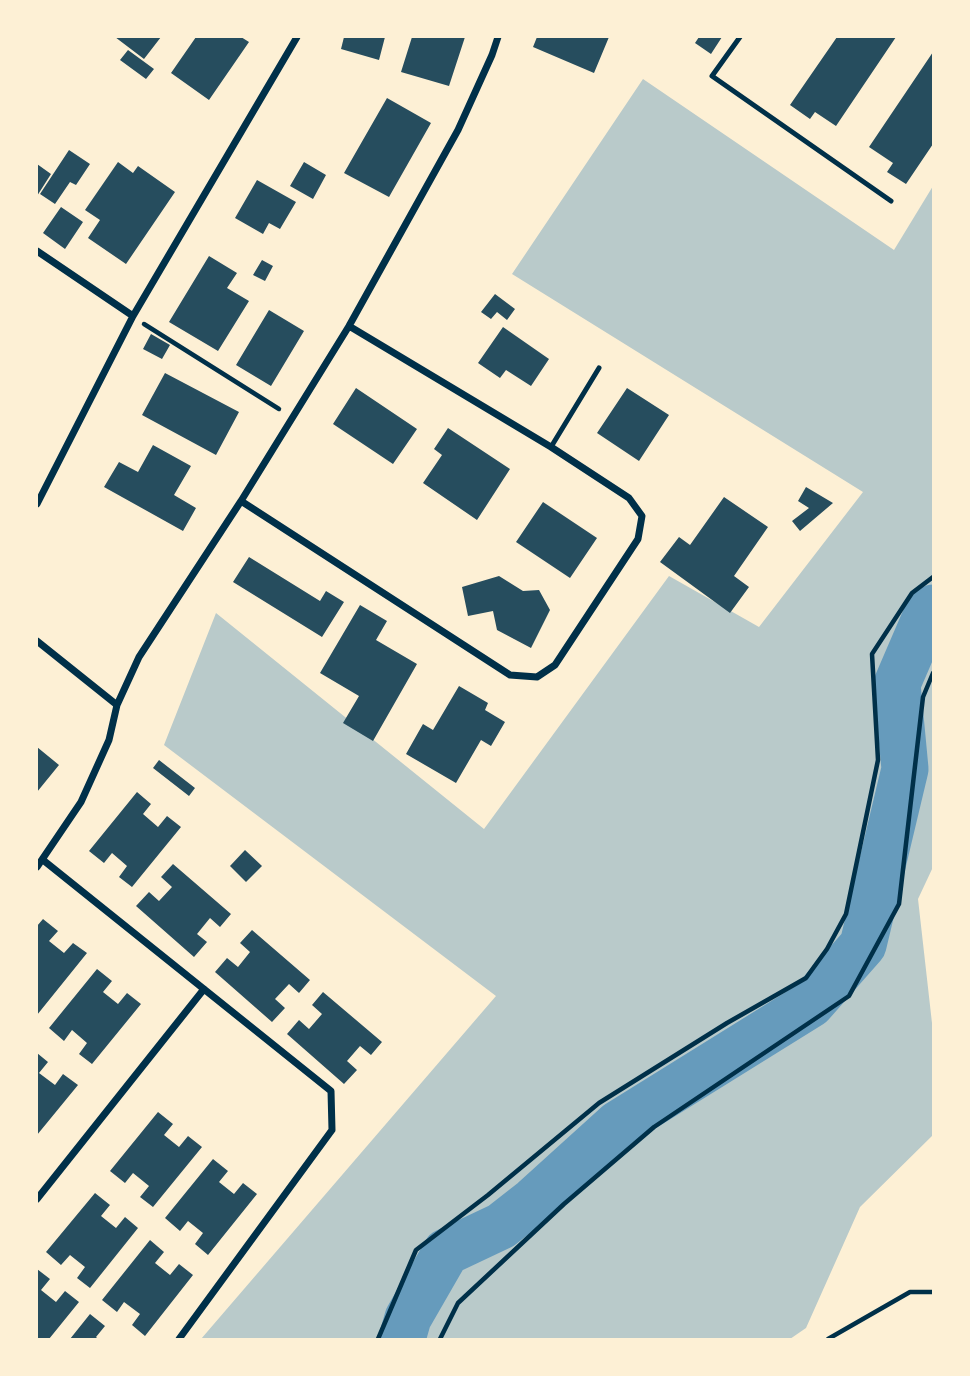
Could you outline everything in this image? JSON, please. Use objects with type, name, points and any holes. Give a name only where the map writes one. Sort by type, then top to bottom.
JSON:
[{"type":"street","points":[[37,505],[133,316],[297,37]]},
{"type":"street","points":[[37,867],[81,802],[108,740],[117,705],[139,657],[241,501],[349,326],[457,130],[498,37]]},
{"type":"street","points":[[37,251],[133,316]]},
{"type":"street","points":[[241,501],[510,675],[537,677],[555,665],[638,539],[642,516],[629,498],[551,447],[349,326]]},
{"type":"street","points":[[37,641],[117,705]]},
{"type":"street","points":[[43,860],[331,1091],[332,1130],[179,1339]]},
{"type":"street","points":[[37,1199],[204,989]]},
{"type":"lane","points":[[740,37],[712,76],[891,201]]},
{"type":"lane","points":[[551,447],[599,368]]},
{"type":"path","points":[[133,316],[292,416]]},
{"type":"path","points":[[378,1339],[416,1250],[488,1195],[599,1102],[806,978],[820,959],[846,914],[878,760],[872,654],[912,593],[933,577]]},
{"type":"path","points":[[440,1339],[458,1303],[564,1204],[654,1127],[849,996],[899,904],[923,697],[933,673]]},
{"type":"path","points":[[828,1339],[910,1292],[933,1292]]},
{"type":"shaded area","points":[[643,79],[894,250],[933,186],[933,867],[918,899],[933,1032],[933,1135],[860,1207],[806,1328],[790,1339],[201,1339],[496,996],[164,745],[216,613],[484,829],[669,576],[759,627],[863,492],[512,274]]},
{"type":"building","points":[[115,37],[161,37],[144,59]]},
{"type":"building","points":[[196,37],[241,37],[249,42],[209,100],[171,73]]},
{"type":"building","points":[[344,37],[385,37],[379,60],[341,49]]},
{"type":"building","points":[[412,37],[465,37],[449,86],[401,72]]},
{"type":"building","points":[[537,37],[609,37],[594,73],[533,47]]},
{"type":"building","points":[[699,37],[722,37],[711,54],[695,43]]},
{"type":"building","points":[[837,37],[896,37],[836,126],[815,112],[810,119],[790,105]]},
{"type":"building","points":[[128,50],[154,69],[146,79],[120,60]]},
{"type":"building","points":[[933,52],[933,144],[906,184],[887,172],[893,163],[869,147]]},
{"type":"building","points":[[387,98],[431,123],[389,197],[344,173]]},
{"type":"building","points":[[69,150],[90,164],[76,185],[70,182],[55,204],[40,194]]},
{"type":"building","points":[[118,162],[133,173],[138,166],[175,192],[126,264],[88,238],[100,220],[85,210]]},
{"type":"building","points":[[304,162],[326,175],[313,199],[290,186]]},
{"type":"building","points":[[37,164],[51,174],[37,196]]},
{"type":"building","points":[[257,180],[296,202],[280,229],[269,223],[263,234],[235,218]]},
{"type":"building","points":[[61,207],[83,222],[65,249],[43,233]]},
{"type":"building","points":[[209,256],[237,273],[227,288],[249,301],[218,351],[169,322]]},
{"type":"building","points":[[262,260],[273,266],[265,281],[253,275]]},
{"type":"building","points":[[495,294],[515,309],[507,320],[497,312],[491,319],[481,312]]},
{"type":"building","points":[[269,310],[304,331],[271,386],[236,365]]},
{"type":"building","points":[[503,327],[549,359],[531,386],[506,370],[500,378],[478,363]]},
{"type":"building","points":[[151,334],[170,345],[162,359],[143,349]]},
{"type":"building","points":[[165,373],[239,412],[216,455],[142,415]]},
{"type":"building","points":[[356,388],[417,429],[393,464],[333,424]]},
{"type":"building","points":[[627,388],[669,415],[639,461],[597,433]]},
{"type":"building","points":[[448,428],[510,469],[477,520],[423,483],[442,455],[434,449]]},
{"type":"building","points":[[153,445],[191,466],[174,495],[196,508],[183,531],[104,487],[119,462],[138,472]]},
{"type":"building","points":[[806,487],[833,503],[800,531],[792,521],[809,508],[798,501]]},
{"type":"building","points":[[724,497],[768,527],[734,576],[749,587],[730,613],[660,562],[679,537],[690,545]]},
{"type":"building","points":[[543,502],[597,538],[570,578],[516,542]]},
{"type":"building","points":[[249,557],[320,601],[326,591],[344,602],[322,637],[233,582]]},
{"type":"building","points":[[499,576],[523,591],[539,590],[550,610],[531,648],[497,630],[493,611],[468,616],[462,587]]},
{"type":"building","points":[[360,605],[387,621],[376,640],[417,664],[373,741],[343,723],[359,696],[320,673]]},
{"type":"building","points":[[459,686],[488,703],[485,710],[505,722],[491,746],[481,740],[456,783],[406,754],[423,724],[433,730]]},
{"type":"building","points":[[37,747],[59,765],[37,792]]},
{"type":"building","points":[[159,760],[195,788],[189,796],[153,768]]},
{"type":"building","points":[[137,792],[151,804],[143,814],[158,827],[167,816],[181,827],[132,887],[119,877],[127,866],[112,853],[104,863],[89,851]]},
{"type":"building","points":[[245,850],[262,866],[246,882],[230,866]]},
{"type":"building","points":[[173,864],[231,914],[220,927],[210,918],[197,934],[207,942],[194,957],[136,906],[149,892],[159,901],[172,887],[161,877]]},
{"type":"building","points":[[43,919],[58,931],[49,941],[64,953],[73,943],[87,953],[37,1015],[37,926]]},
{"type":"building","points":[[252,930],[310,980],[299,993],[289,984],[275,999],[285,1008],[272,1022],[215,972],[227,958],[238,967],[250,952],[240,943]]},
{"type":"building","points":[[97,969],[112,981],[103,992],[118,1004],[127,993],[141,1004],[92,1064],[79,1054],[87,1043],[72,1030],[64,1041],[49,1028]]},
{"type":"building","points":[[323,992],[382,1042],[371,1055],[360,1046],[347,1061],[357,1070],[344,1084],[287,1034],[299,1020],[309,1029],[322,1014],[312,1005]]},
{"type":"building","points":[[37,1053],[48,1062],[39,1073],[55,1085],[63,1074],[78,1085],[37,1135]]},
{"type":"building","points":[[158,1112],[173,1124],[164,1135],[179,1147],[188,1136],[202,1147],[153,1207],[140,1197],[149,1186],[133,1173],[125,1183],[110,1171]]},
{"type":"building","points":[[213,1159],[228,1171],[219,1182],[234,1194],[243,1183],[257,1194],[208,1255],[195,1244],[203,1233],[188,1221],[180,1231],[165,1218]]},
{"type":"building","points":[[95,1193],[110,1205],[101,1216],[116,1228],[125,1217],[138,1228],[90,1288],[77,1278],[85,1267],[70,1255],[61,1265],[46,1252]]},
{"type":"building","points":[[150,1240],[164,1252],[155,1263],[170,1275],[179,1264],[193,1275],[145,1336],[132,1325],[140,1314],[124,1302],[117,1312],[102,1300]]},
{"type":"building","points":[[37,1269],[50,1279],[41,1290],[56,1302],[65,1291],[79,1302],[49,1339],[37,1339]]},
{"type":"building","points":[[90,1314],[105,1326],[96,1337],[98,1339],[70,1339]]},
{"type":"waterway","points":[[402,1339],[408,1318],[446,1252],[501,1226],[533,1201],[618,1124],[811,1004],[863,945],[905,769],[897,684],[928,612],[933,608]]}]
